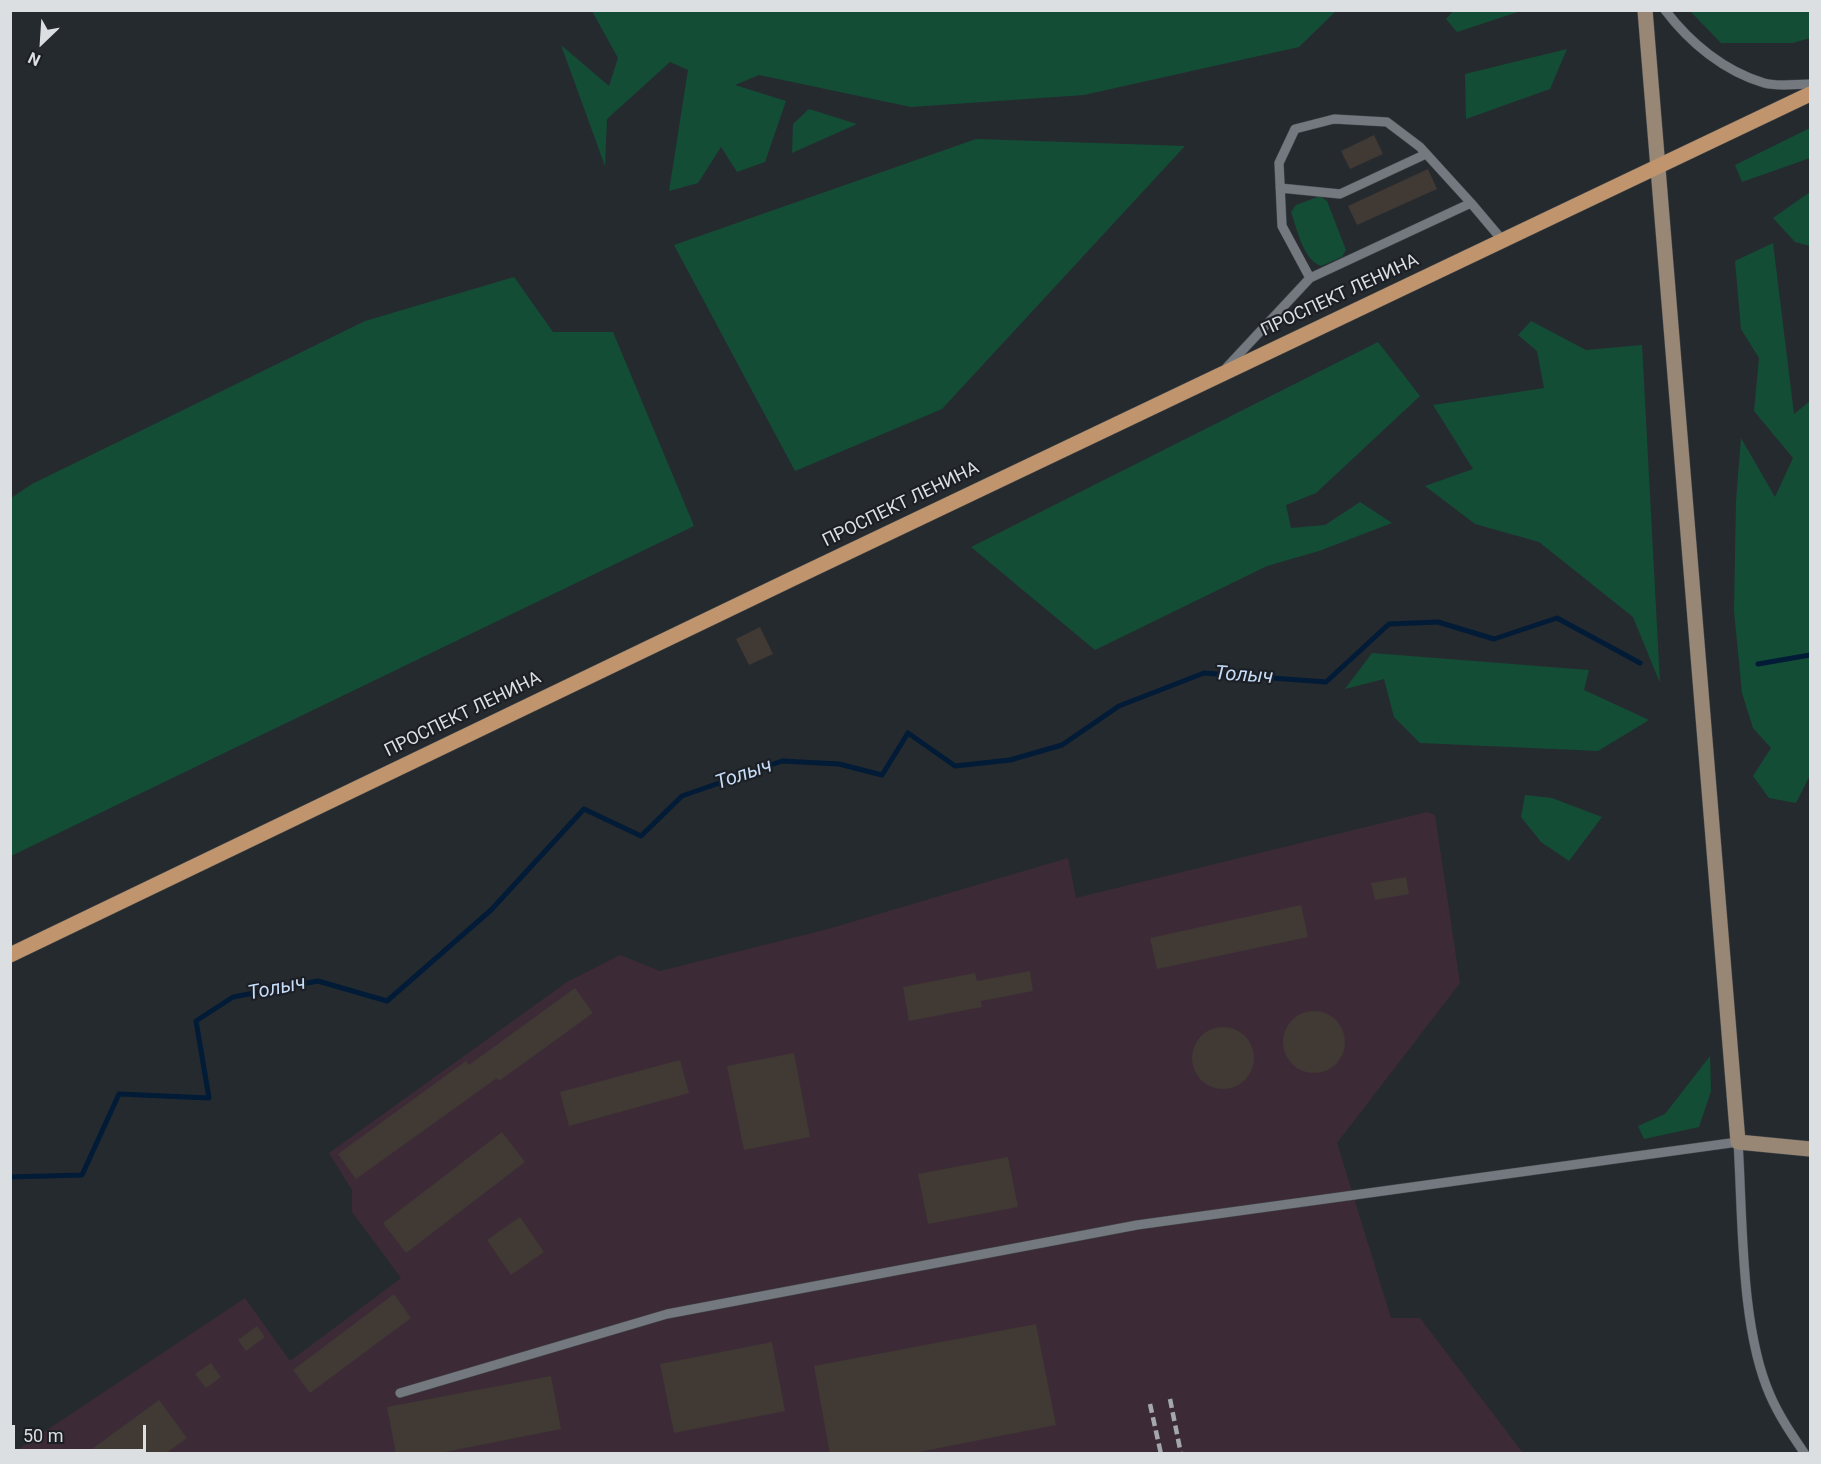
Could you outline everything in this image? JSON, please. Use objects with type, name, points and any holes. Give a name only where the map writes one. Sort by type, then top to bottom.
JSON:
[{"type":"main road","name":"ПРОСПЕКТ ЛЕНИНА","points":[[10,955],[1222,373],[1658,169],[1810,94]]},
{"type":"street","points":[[1644,10],[1738,1142],[1810,1149]]},
{"type":"lane","points":[[1665,10],[1683,33],[1724,66],[1766,84],[1810,84]]},
{"type":"lane","points":[[1310,278],[1282,226],[1279,163],[1295,129],[1334,119],[1387,122],[1426,154],[1503,241]]},
{"type":"lane","points":[[1280,188],[1340,194],[1426,154]]},
{"type":"lane","points":[[1222,373],[1310,278],[1471,203]]},
{"type":"lane","points":[[400,1393],[666,1314],[1137,1225],[1738,1142],[1750,1324],[1769,1394],[1789,1432],[1805,1454]]},
{"type":"shaded area","points":[[1427,812],[1435,815],[1460,983],[1337,1143],[1391,1318],[1420,1318],[1523,1453],[11,1454],[245,1298],[290,1361],[401,1278],[352,1212],[352,1190],[329,1153],[567,982],[620,955],[660,971],[828,929],[1068,858],[1076,898]]},
{"type":"green space","points":[[1454,10],[1521,11],[1457,32],[1446,19]]},
{"type":"green space","points":[[592,11],[1336,11],[1299,47],[1084,95],[911,107],[759,75],[735,85],[786,101],[765,162],[737,172],[721,147],[698,183],[669,191],[688,70],[670,62],[607,119],[605,166],[561,45],[609,86],[618,58]]},
{"type":"green space","points":[[1690,11],[1810,11],[1810,38],[1793,43],[1721,43]]},
{"type":"green space","points":[[1567,49],[1550,89],[1466,119],[1465,74]]},
{"type":"green space","points":[[809,109],[857,124],[792,153],[793,124]]},
{"type":"green space","points":[[1810,128],[1810,158],[1742,182],[1735,165]]},
{"type":"green space","points":[[976,139],[1185,146],[942,409],[795,471],[674,245]]},
{"type":"green space","points":[[1810,192],[1810,246],[1795,242],[1773,218]]},
{"type":"green space","points":[[1320,196],[1327,201],[1346,250],[1342,257],[1321,266],[1315,263],[1305,250],[1291,212],[1296,205]]},
{"type":"green space","points":[[1773,243],[1794,414],[1810,401],[1810,775],[1796,803],[1769,798],[1753,776],[1771,748],[1753,728],[1742,693],[1734,611],[1736,501],[1741,438],[1775,497],[1793,458],[1754,411],[1759,358],[1741,329],[1735,261]]},
{"type":"green space","points":[[514,277],[553,332],[613,332],[694,526],[11,856],[11,498],[32,484],[365,321]]},
{"type":"green space","points":[[1531,321],[1586,350],[1642,345],[1660,683],[1633,617],[1539,542],[1475,524],[1425,486],[1473,469],[1433,405],[1544,388],[1537,351],[1518,335]]},
{"type":"green space","points":[[1378,342],[1420,396],[1316,493],[1286,505],[1291,528],[1325,525],[1360,502],[1392,523],[1319,551],[1267,566],[1095,650],[971,547]]},
{"type":"green space","points":[[1372,653],[1589,670],[1584,690],[1649,720],[1598,751],[1420,743],[1394,717],[1384,679],[1345,689]]},
{"type":"green space","points":[[1525,795],[1552,798],[1602,817],[1569,861],[1541,842],[1521,817]]},
{"type":"green space","points":[[1710,1056],[1711,1091],[1699,1127],[1644,1139],[1638,1126],[1665,1114]]},
{"type":"building","points":[[1374,135],[1383,154],[1350,169],[1341,151]]},
{"type":"building","points":[[1428,169],[1437,189],[1357,225],[1348,206]]},
{"type":"building","points":[[760,627],[773,654],[749,665],[736,639]]},
{"type":"building","points":[[1406,877],[1409,894],[1375,900],[1371,883]]},
{"type":"building","points":[[1301,905],[1308,937],[1157,969],[1150,938]]},
{"type":"building","points":[[1030,971],[1033,991],[981,1001],[982,1007],[909,1021],[903,987],[975,973],[977,981]]},
{"type":"building","points":[[575,988],[593,1013],[499,1081],[497,1078],[356,1179],[338,1154],[466,1061],[469,1065]]},
{"type":"building","points":[[1314,1011],[1336,1020],[1345,1042],[1336,1064],[1314,1073],[1292,1064],[1283,1042],[1292,1020]]},
{"type":"building","points":[[1223,1027],[1245,1036],[1254,1058],[1245,1080],[1223,1089],[1201,1080],[1192,1058],[1201,1036]]},
{"type":"building","points":[[794,1053],[810,1137],[744,1150],[727,1066]]},
{"type":"building","points":[[680,1060],[689,1093],[569,1126],[560,1092]]},
{"type":"building","points":[[502,1132],[525,1162],[406,1253],[383,1223]]},
{"type":"building","points":[[1008,1157],[1018,1207],[928,1224],[918,1174]]},
{"type":"building","points":[[520,1217],[544,1252],[511,1275],[487,1240]]},
{"type":"building","points":[[394,1294],[411,1318],[310,1393],[293,1370]]},
{"type":"building","points":[[1036,1324],[1056,1425],[909,1454],[830,1454],[814,1366]]},
{"type":"building","points":[[257,1326],[265,1337],[246,1351],[238,1340]]},
{"type":"building","points":[[772,1342],[785,1411],[674,1433],[660,1364]]},
{"type":"building","points":[[211,1363],[221,1377],[206,1388],[195,1374]]},
{"type":"building","points":[[551,1376],[561,1429],[435,1454],[396,1454],[387,1407]]},
{"type":"building","points":[[159,1400],[187,1438],[165,1454],[85,1454]]},
{"type":"waterway","name":"Толыч","points":[[10,1177],[82,1175],[119,1094],[209,1098],[196,1021],[233,997],[318,981],[387,1001],[491,910],[584,809],[641,836],[682,796],[782,761],[839,764],[882,775],[908,733],[955,766],[1010,760],[1062,745],[1119,706],[1204,673],[1326,682],[1389,624],[1438,622],[1494,639],[1557,618],[1640,663]]},
{"type":"waterway","name":"Толыч","points":[[1758,664],[1810,655]]},
{"type":"railway","points":[[1170,1399],[1181,1454]]},
{"type":"railway","points":[[1150,1404],[1161,1454]]}]
